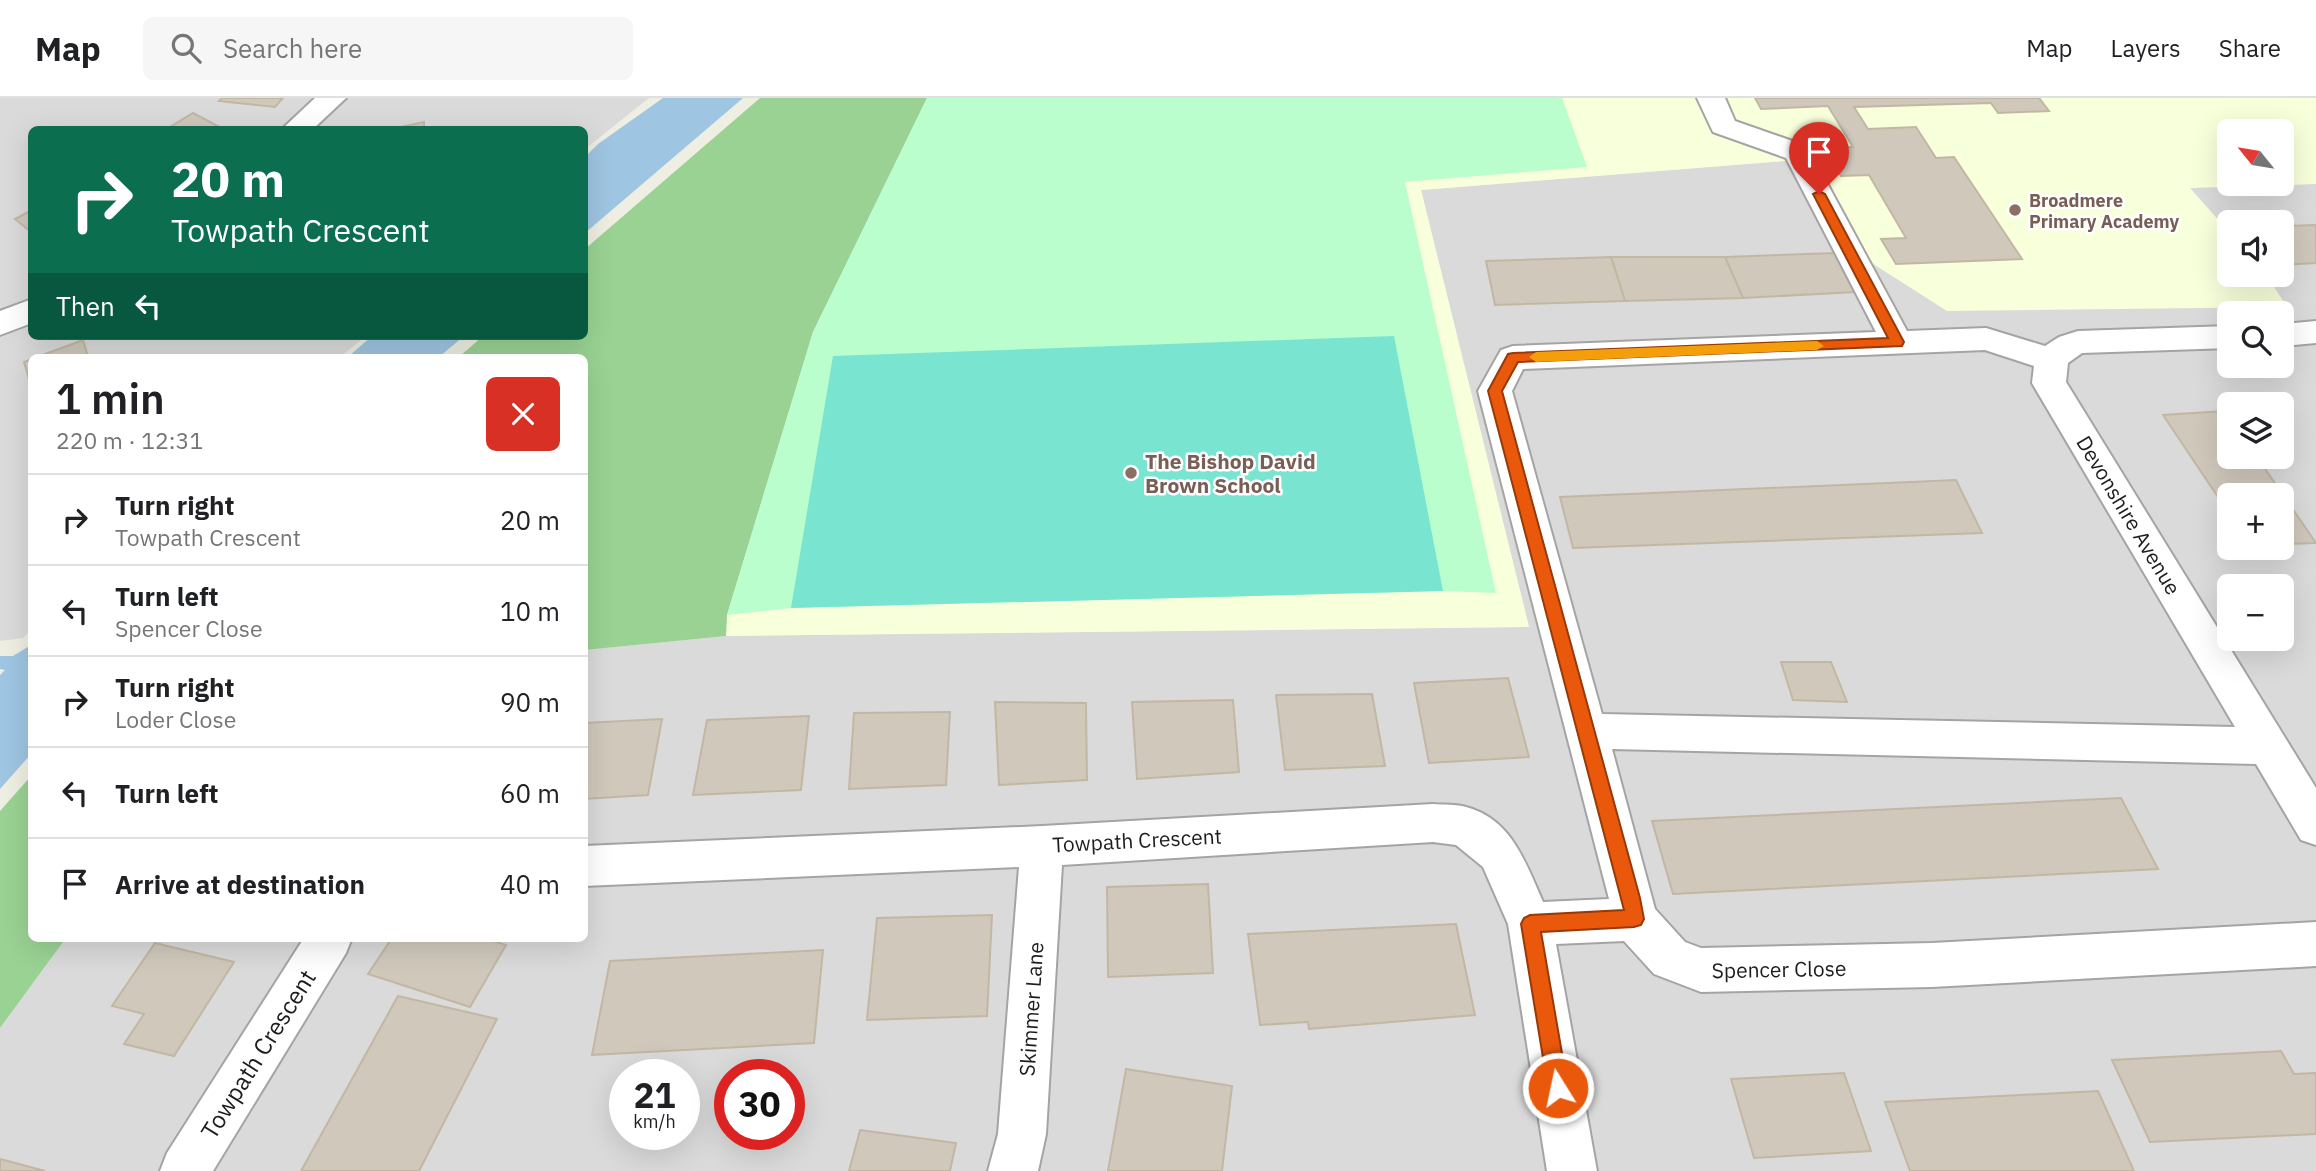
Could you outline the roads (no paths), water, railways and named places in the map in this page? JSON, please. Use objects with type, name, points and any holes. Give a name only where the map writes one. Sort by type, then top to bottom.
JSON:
[{"type":"street","points":[[300,126],[332,98]]},
{"type":"street","points":[[1710,98],[1723,126],[1797,152],[1897,342],[1986,339],[2050,360],[2060,349],[2078,342],[2217,337]]},
{"type":"street","points":[[0,324],[28,312]]},
{"type":"street","points":[[2294,334],[2316,332]]},
{"type":"street","name":"Spencer Close","points":[[1897,342],[1513,358],[1495,391],[1587,731],[1634,919],[1670,958],[1700,970],[1932,965],[2316,944]]},
{"type":"street","name":"Devonshire Avenue","points":[[2050,360],[2049,383],[2316,826]]},
{"type":"street","points":[[1587,731],[2268,746]]},
{"type":"street","name":"Towpath Crescent","points":[[588,866],[1042,846],[1433,823],[1465,826],[1499,853],[1530,924],[1572,1171]]},
{"type":"street","name":"Skimmer Lane","points":[[1013,1171],[1022,1134],[1042,846]]},
{"type":"street","points":[[1530,924],[1634,919]]},
{"type":"street","name":"Towpath Crescent","points":[[185,1171],[328,942]]},
{"type":"place","name":"Broadmere Primary Academy","points":[[2015,210]]},
{"type":"place","name":"The Bishop David Brown School","points":[[1131,473]]}]
